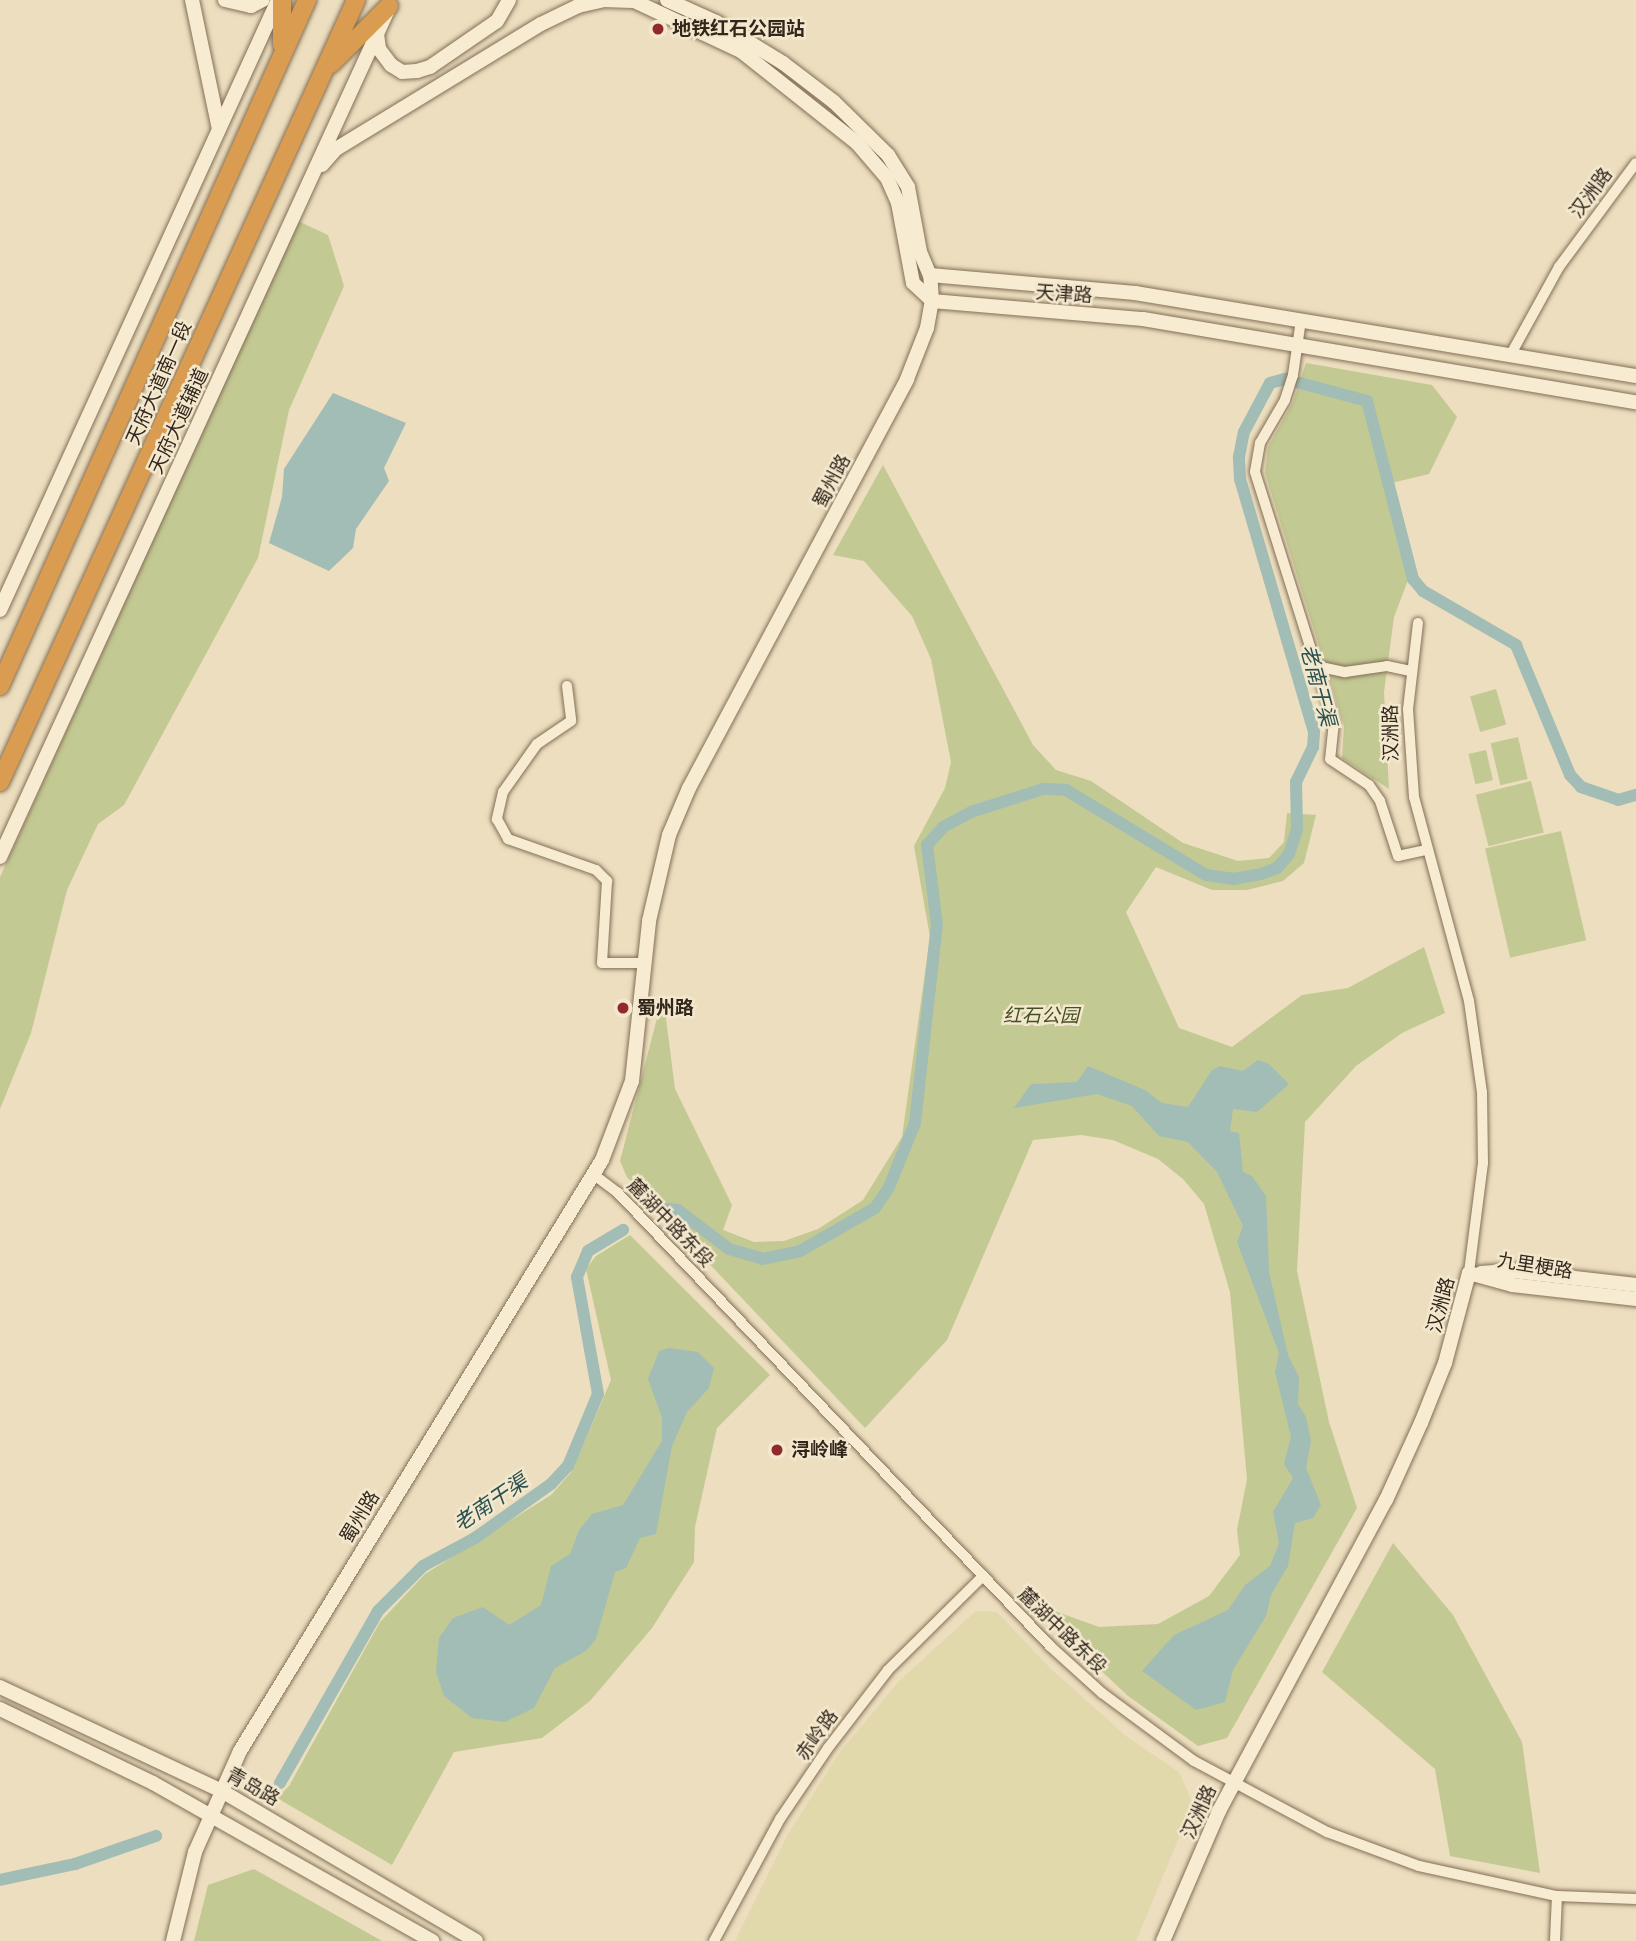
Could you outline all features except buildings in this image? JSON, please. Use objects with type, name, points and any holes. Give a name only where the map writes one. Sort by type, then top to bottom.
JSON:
[{"type":"highway","points":[[280,0],[282,52]]},
{"type":"highway","name":"天府大道南一段","points":[[0,686],[307,0]]},
{"type":"highway","name":"天府大道南一段","points":[[0,782],[356,0]]},
{"type":"highway","points":[[324,71],[391,3]]},
{"type":"street","points":[[192,0],[219,129]]},
{"type":"street","points":[[225,0],[251,6],[263,0]]},
{"type":"street","points":[[0,610],[280,0]]},
{"type":"street","points":[[377,34],[379,49],[391,65],[402,72],[417,71],[430,67],[497,21],[509,0]]},
{"type":"street","points":[[312,176],[336,149],[541,24],[578,6],[603,0],[633,0],[741,51],[857,143],[887,178],[898,203],[913,283],[932,301]]},
{"type":"street","points":[[667,0],[728,28],[783,63],[834,102],[888,155],[908,187],[920,252],[930,275]]},
{"type":"street","name":"天府大道辅道","points":[[0,857],[391,3]]},
{"type":"street","name":"汉洲路","points":[[1511,354],[1559,267],[1636,163]]},
{"type":"street","name":"蜀州路","points":[[173,1941],[195,1853],[220,1790],[240,1751],[593,1174],[629,1097],[652,898],[676,817],[907,379],[932,301],[930,275]]},
{"type":"street","name":"天津路","points":[[930,275],[1135,293],[1636,376]]},
{"type":"street","name":"天津路","points":[[932,301],[1143,319],[1636,402]]},
{"type":"street","points":[[1301,320],[1291,381],[1260,443],[1255,472],[1334,722],[1330,759],[1369,785],[1380,801],[1398,856],[1426,850]]},
{"type":"street","name":"汉洲路","points":[[1163,1941],[1233,1785],[1391,1489],[1437,1383],[1469,1273],[1483,1163],[1478,1053],[1469,1001],[1426,850],[1409,750],[1410,671],[1418,623]]},
{"type":"street","points":[[1316,666],[1345,672],[1387,666],[1410,671]]},
{"type":"street","points":[[567,686],[571,721],[529,755],[503,792],[497,819],[508,839],[596,870],[607,881],[602,963],[645,962]]},
{"type":"street","name":"麓湖中路东段","points":[[593,1174],[618,1193],[983,1576],[1102,1693],[1233,1785],[1327,1832],[1406,1861],[1558,1896],[1636,1899]]},
{"type":"street","name":"九里梗路","points":[[1469,1273],[1513,1270],[1636,1285]]},
{"type":"street","name":"九里梗路","points":[[1469,1273],[1512,1285],[1636,1299]]},
{"type":"street","name":"赤岭路","points":[[714,1941],[780,1819],[828,1748],[888,1670],[983,1576]]},
{"type":"street","name":"青岛路","points":[[0,1687],[89,1726],[220,1790],[477,1941]]},
{"type":"street","points":[[0,1709],[80,1745],[432,1941]]},
{"type":"street","points":[[1555,1941],[1558,1896]]},
{"type":"shaded area","points":[[976,1611],[997,1612],[1049,1667],[1127,1737],[1179,1772],[1193,1804],[1136,1941],[735,1941],[788,1834],[840,1752],[900,1680]]},
{"type":"green space","points":[[298,221],[328,235],[344,286],[289,410],[258,558],[124,805],[98,824],[67,890],[31,1033],[0,1109],[0,877]]},
{"type":"green space","points":[[1306,363],[1432,385],[1457,417],[1429,474],[1383,485],[1408,580],[1394,617],[1384,692],[1389,789],[1342,758],[1344,726],[1265,473],[1268,447],[1293,402]]},
{"type":"green space","name":"红石公园","points":[[883,465],[1033,745],[1056,770],[1091,781],[1183,843],[1238,861],[1269,858],[1284,842],[1287,813],[1316,815],[1304,863],[1283,881],[1247,890],[1212,890],[1156,867],[1126,912],[1179,1028],[1232,1047],[1302,995],[1348,988],[1424,947],[1445,1013],[1402,1033],[1356,1066],[1305,1122],[1297,1271],[1329,1422],[1357,1508],[1227,1738],[1198,1746],[1128,1696],[1027,1601],[1099,1627],[1158,1624],[1209,1596],[1240,1555],[1237,1530],[1247,1479],[1230,1292],[1204,1204],[1183,1179],[1158,1159],[1113,1140],[1081,1135],[1033,1140],[947,1340],[865,1428],[627,1177],[620,1161],[663,995],[675,1089],[732,1205],[723,1230],[754,1242],[784,1241],[818,1229],[863,1200],[902,1137],[930,937],[914,846],[945,788],[951,762],[931,659],[912,616],[864,561],[833,555]]},
{"type":"green space","points":[[1496,689],[1506,725],[1480,732],[1470,696]]},
{"type":"green space","points":[[1518,737],[1528,779],[1500,785],[1491,743]]},
{"type":"green space","points":[[1486,750],[1493,780],[1475,784],[1468,754]]},
{"type":"green space","points":[[1531,781],[1544,832],[1489,846],[1476,795]]},
{"type":"green space","points":[[1561,831],[1586,940],[1510,958],[1485,849]]},
{"type":"green space","points":[[630,1235],[770,1375],[717,1428],[695,1527],[694,1562],[652,1628],[590,1701],[542,1738],[454,1752],[392,1865],[277,1798],[289,1786],[380,1622],[425,1574],[551,1495],[572,1471],[611,1380],[586,1269],[596,1256]]},
{"type":"green space","points":[[1393,1543],[1453,1615],[1522,1742],[1540,1873],[1450,1856],[1435,1769],[1322,1672]]},
{"type":"green space","points":[[254,1869],[382,1941],[194,1941],[208,1885]]},
{"type":"water","points":[[333,393],[406,423],[384,468],[389,481],[356,529],[353,548],[329,571],[269,543],[282,497],[284,469]]},
{"type":"water","points":[[1258,1060],[1269,1064],[1289,1084],[1257,1112],[1233,1109],[1230,1131],[1239,1133],[1243,1172],[1252,1176],[1266,1196],[1269,1272],[1288,1355],[1299,1377],[1298,1404],[1306,1417],[1311,1441],[1306,1468],[1321,1505],[1313,1518],[1295,1523],[1288,1566],[1271,1595],[1266,1616],[1233,1670],[1225,1702],[1196,1710],[1142,1671],[1174,1635],[1228,1610],[1245,1585],[1270,1566],[1279,1543],[1273,1512],[1293,1478],[1284,1464],[1291,1437],[1275,1372],[1279,1353],[1237,1242],[1243,1226],[1217,1172],[1188,1142],[1159,1136],[1132,1106],[1097,1094],[1014,1108],[1031,1084],[1077,1082],[1088,1066],[1145,1090],[1162,1103],[1188,1107],[1212,1070],[1220,1066],[1243,1071]]},
{"type":"water","points":[[669,1348],[698,1352],[714,1368],[709,1388],[687,1412],[672,1446],[656,1534],[640,1538],[626,1568],[615,1572],[596,1639],[586,1651],[555,1668],[534,1708],[505,1722],[472,1718],[444,1696],[436,1672],[439,1638],[453,1618],[483,1607],[509,1625],[541,1605],[551,1566],[570,1554],[579,1530],[592,1514],[623,1505],[662,1441],[662,1418],[648,1379],[659,1351]]},
{"type":"waterway","name":"老南干渠","points":[[659,1208],[678,1210],[729,1249],[763,1259],[800,1251],[875,1208],[889,1187],[915,1123],[937,925],[927,845],[943,827],[971,812],[1043,789],[1066,790],[1206,875],[1233,879],[1261,874],[1277,868],[1289,854],[1297,829],[1296,782],[1313,747],[1314,732],[1240,479],[1239,457],[1244,432],[1270,383],[1285,379],[1367,401],[1413,579],[1423,591],[1516,645],[1570,775],[1581,787],[1618,800],[1636,795]]},
{"type":"waterway","name":"老南干渠","points":[[280,1783],[378,1611],[423,1566],[475,1538],[551,1484],[568,1466],[598,1394],[577,1277],[588,1251],[623,1230]]},
{"type":"waterway","name":"老南干渠","points":[[0,1880],[75,1864],[156,1836]]},
{"type":"place","name":"地铁红石公园站","points":[[658,29]]},
{"type":"place","name":"蜀州路","points":[[623,1008]]},
{"type":"place","name":"浔岭峰","points":[[777,1450]]}]
